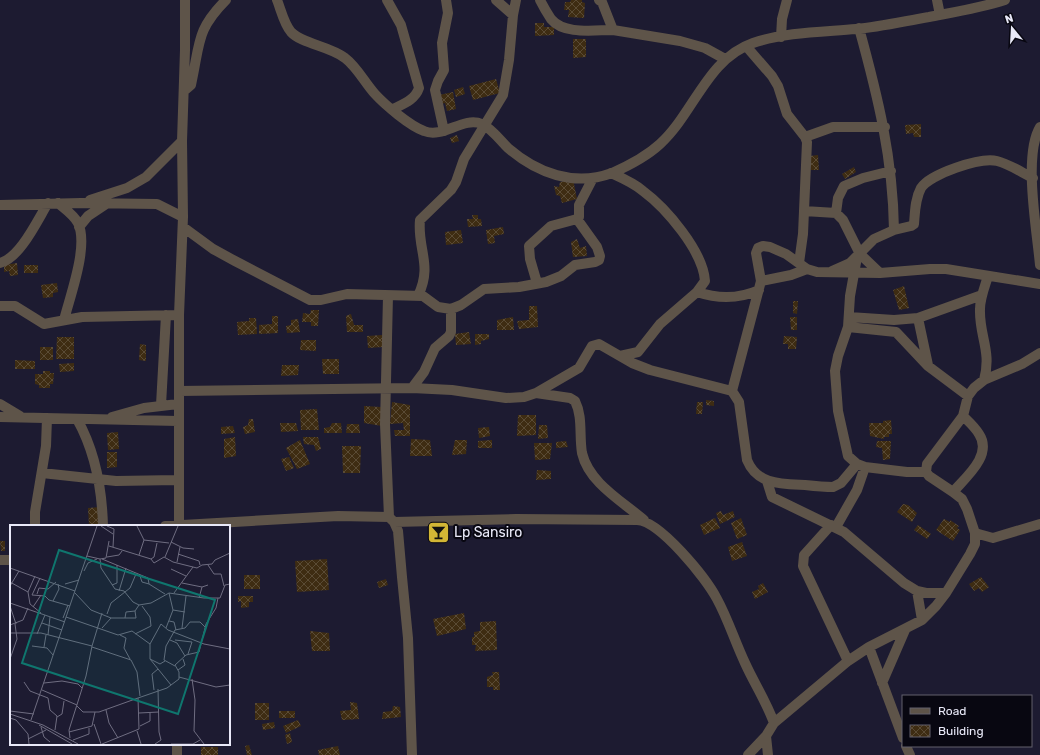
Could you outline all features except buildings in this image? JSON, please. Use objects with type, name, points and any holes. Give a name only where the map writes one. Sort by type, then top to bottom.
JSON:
[{"type":"street","points":[[178,525],[179,315],[183,222],[182,141],[185,0]]},
{"type":"street","points":[[184,91],[191,84],[199,43],[211,17],[226,0]]},
{"type":"street","points":[[277,0],[290,31],[297,37],[334,50],[348,60],[377,96],[425,132],[434,133],[475,122],[485,125],[519,157],[548,173],[566,178],[593,178],[611,173],[641,157],[660,144],[725,59],[746,46],[781,37],[817,31],[859,28],[940,15],[968,10],[1005,0]]},
{"type":"street","points":[[387,0],[401,24],[419,88],[417,94],[410,100],[393,109]]},
{"type":"street","points":[[444,130],[436,90],[438,81],[444,70],[442,43],[448,13],[446,0]]},
{"type":"street","points":[[496,0],[513,14]]},
{"type":"street","points":[[418,296],[425,277],[426,269],[419,229],[420,220],[456,182],[464,160],[503,95],[516,0]]},
{"type":"street","points":[[540,0],[551,19],[566,29],[613,30],[680,41],[706,48],[725,59]]},
{"type":"street","points":[[599,0],[602,2],[613,30]]},
{"type":"street","points":[[781,37],[782,19],[787,0]]},
{"type":"street","points":[[937,0],[940,15]]},
{"type":"street","points":[[859,28],[885,127],[891,171],[894,230]]},
{"type":"street","points":[[185,50],[199,43]]},
{"type":"street","points":[[746,46],[772,76],[778,86],[787,114],[805,137],[808,149],[804,211],[803,266]]},
{"type":"street","points":[[805,137],[820,131],[837,127],[885,127]]},
{"type":"street","points":[[1040,127],[1035,142],[1033,178],[1040,265]]},
{"type":"street","points":[[81,203],[127,188],[146,177],[182,141]]},
{"type":"street","points":[[830,272],[850,263],[874,239],[894,230],[908,228],[914,224],[917,198],[920,189],[924,183],[933,177],[946,171],[995,160],[1033,178]]},
{"type":"street","points":[[836,213],[838,198],[844,186],[863,178],[891,171]]},
{"type":"street","points":[[611,173],[644,191],[689,240],[697,254],[704,277],[702,286],[697,292],[660,324],[638,352],[620,356]]},
{"type":"street","points":[[577,220],[579,217],[579,205],[593,178]]},
{"type":"street","points":[[0,205],[53,203],[157,204],[183,222],[213,249],[310,300],[321,300],[347,294],[418,296],[428,298],[438,307],[451,309],[461,305],[484,289],[519,287],[537,283],[561,276],[575,265],[599,260],[600,256],[597,247],[577,220]]},
{"type":"street","points":[[53,203],[73,216],[79,227],[79,266],[64,320]]},
{"type":"street","points":[[0,263],[6,262],[19,249],[53,203]]},
{"type":"street","points":[[79,227],[88,216],[106,204]]},
{"type":"street","points":[[804,211],[836,213],[843,220],[858,256],[880,273]]},
{"type":"street","points":[[537,283],[530,258],[529,246],[551,226],[577,220]]},
{"type":"street","points":[[732,391],[760,286],[756,253],[758,248],[763,246],[770,247],[803,266],[817,272],[880,273],[930,269],[1040,284]]},
{"type":"street","points":[[858,256],[854,273],[849,322],[838,356],[835,371],[836,392],[848,456],[861,466],[907,472],[926,472]]},
{"type":"street","points":[[697,292],[715,297],[727,298],[745,295],[760,286],[803,266]]},
{"type":"street","points":[[984,380],[988,359],[980,322],[980,308],[982,295],[988,276]]},
{"type":"street","points":[[849,322],[918,318],[982,295]]},
{"type":"street","points":[[388,296],[385,424],[392,520],[398,531],[408,638],[412,755]]},
{"type":"street","points":[[0,306],[15,306],[44,324],[82,317],[179,315]]},
{"type":"street","points":[[412,388],[424,372],[435,348],[449,336],[451,332],[451,309]]},
{"type":"street","points":[[161,405],[166,315]]},
{"type":"street","points":[[918,318],[928,366]]},
{"type":"street","points":[[849,322],[896,332],[928,366],[968,396]]},
{"type":"street","points":[[536,393],[579,368],[594,345],[599,344],[620,356],[655,372],[732,391],[739,402],[747,460],[755,474],[767,482],[832,487],[841,482],[861,466]]},
{"type":"street","points":[[748,755],[766,736],[774,723],[848,661],[869,647],[922,620],[946,593],[975,544],[975,533],[968,509],[962,499],[929,476],[926,472],[927,464],[963,416],[968,396],[974,388],[984,380],[1022,364],[1040,353]]},
{"type":"street","points":[[179,391],[412,388],[452,390],[506,398],[536,393],[570,398],[575,401],[580,414],[582,454],[586,465],[601,485],[671,541],[710,587],[717,599],[750,673],[769,708],[774,723]]},
{"type":"street","points":[[0,404],[20,416]]},
{"type":"street","points":[[106,419],[124,412],[161,405],[178,404]]},
{"type":"street","points":[[0,417],[20,416],[178,421]]},
{"type":"street","points":[[953,492],[980,460],[983,450],[983,442],[979,434],[963,416]]},
{"type":"street","points":[[35,525],[35,512],[42,473],[47,418]]},
{"type":"street","points":[[77,419],[83,431],[99,478],[103,525]]},
{"type":"street","points":[[848,661],[803,566],[804,555],[808,549],[833,526],[857,490],[861,466]]},
{"type":"street","points":[[42,473],[133,482],[177,480]]},
{"type":"street","points":[[767,482],[772,497],[792,508],[833,526],[854,539],[904,583],[917,591],[926,593],[946,593]]},
{"type":"street","points":[[194,525],[338,516],[392,520],[644,520]]},
{"type":"street","points":[[975,533],[993,538],[1040,524]]},
{"type":"street","points":[[917,591],[922,620]]},
{"type":"street","points":[[882,683],[905,630]]},
{"type":"street","points":[[869,647],[902,735]]},
{"type":"street","points":[[766,736],[768,755]]},
{"type":"place","name":"Lp Sansiro","points":[[438,532]]}]
